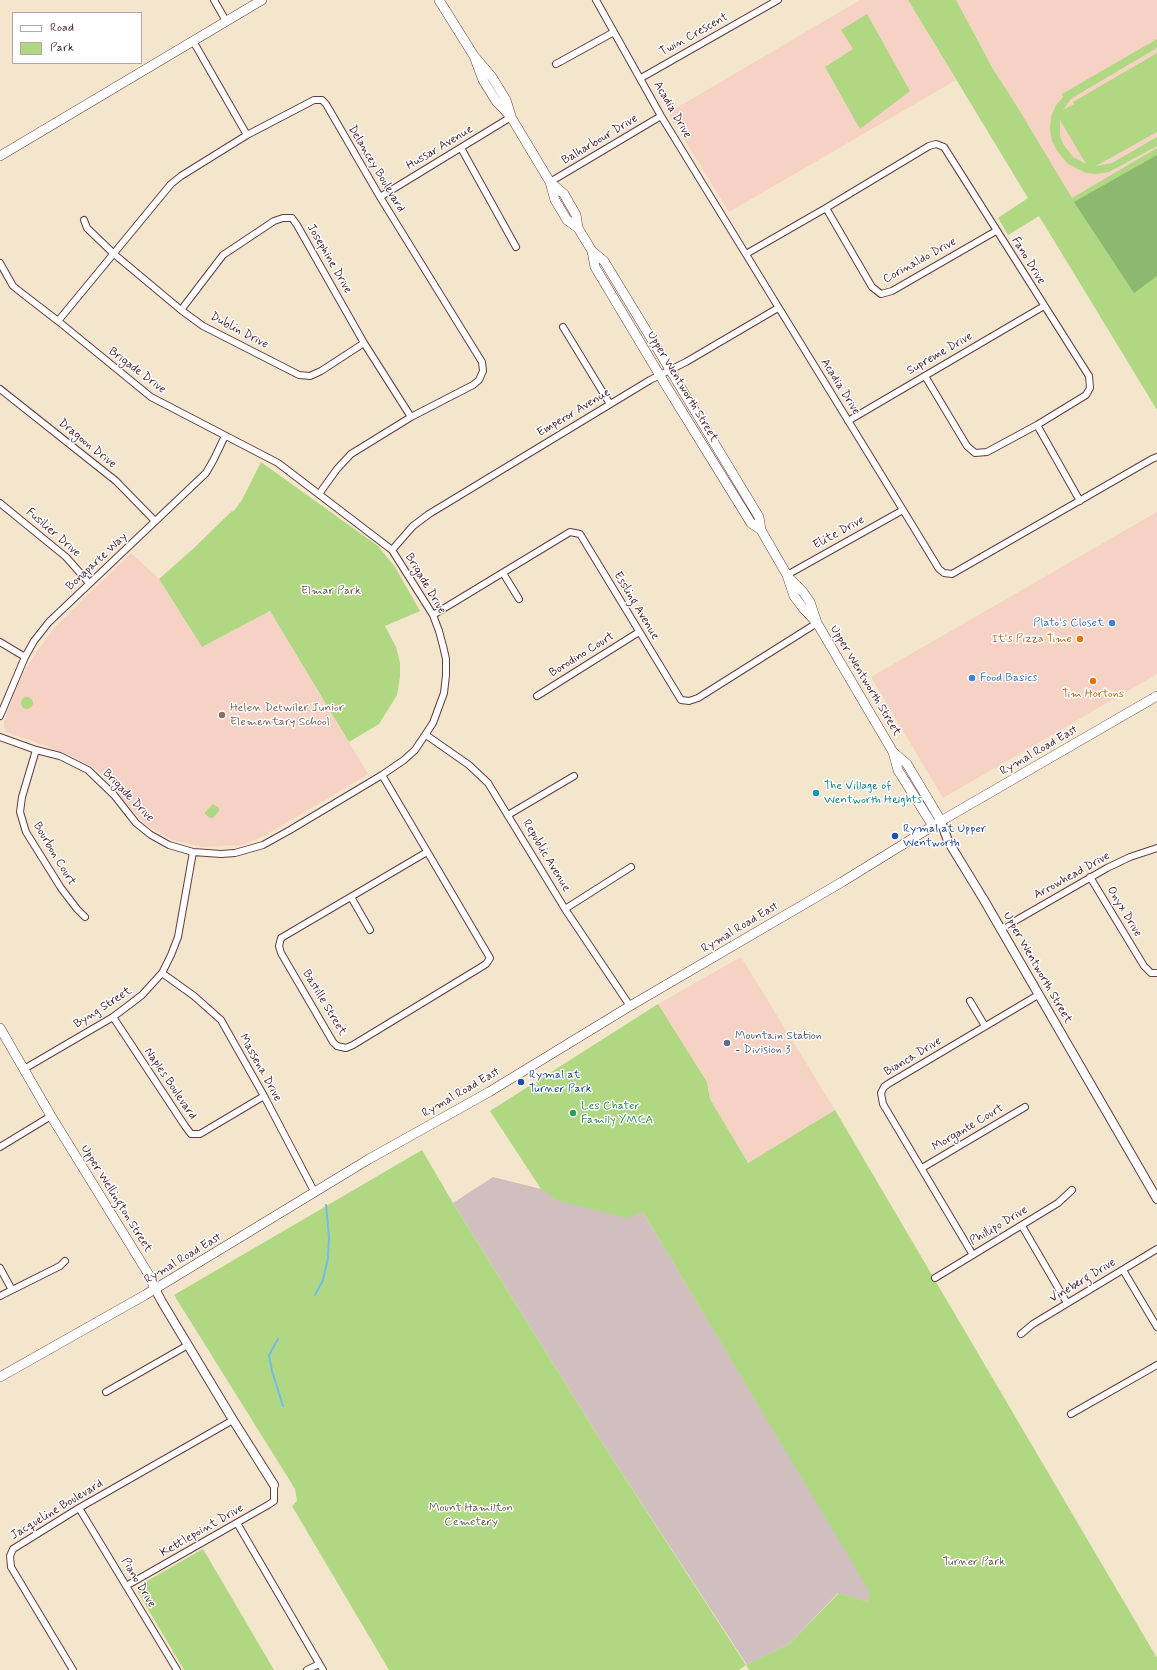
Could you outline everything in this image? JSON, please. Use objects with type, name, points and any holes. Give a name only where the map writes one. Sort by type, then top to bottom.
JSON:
[{"type":"main road","points":[[0,156],[262,0]]},
{"type":"main road","name":"Upper Wentworth Street","points":[[439,0],[474,56],[492,77],[506,100],[512,117],[550,182],[564,194],[576,214],[578,228],[592,251],[604,261],[759,517],[761,530],[787,575],[810,602],[817,623],[893,752],[898,770],[933,826]]},
{"type":"main road","name":"Upper Wentworth Street","points":[[592,251],[595,267],[660,375],[751,524],[761,530]]},
{"type":"main road","name":"Rymal Road East","points":[[0,1376],[155,1289],[369,1159],[489,1092],[630,1006],[842,882],[941,821],[1157,696]]},
{"type":"main road","name":"Upper Wentworth Street","points":[[893,752],[907,764],[941,821]]},
{"type":"main road","name":"Upper Wellington Street","points":[[0,1028],[51,1116],[149,1276],[155,1289]]},
{"type":"street","points":[[214,0],[226,21]]},
{"type":"street","name":"Acadia Drive","points":[[596,0],[661,116],[939,569],[944,573],[952,574],[1152,458],[1157,457]]},
{"type":"street","name":"Twin Crescent","points":[[641,78],[778,0]]},
{"type":"street","points":[[556,64],[614,32]]},
{"type":"street","points":[[193,41],[247,135]]},
{"type":"street","name":"Delancey Boulevard","points":[[58,320],[171,184],[180,176],[247,135],[314,100],[322,100],[326,104],[380,197],[482,362],[483,372],[479,380],[473,385],[411,417],[350,454],[336,469],[319,494]]},
{"type":"street","name":"Balharbour Drive","points":[[550,182],[661,116]]},
{"type":"street","name":"Hussar Avenue","points":[[380,197],[512,117]]},
{"type":"street","name":"Fano Drive","points":[[746,254],[929,146],[936,144],[944,147],[1089,376],[1090,388],[1086,395],[1036,425],[987,452],[975,453],[967,446],[925,376]]},
{"type":"street","points":[[461,148],[516,247]]},
{"type":"street","name":"Corinaldo Drive","points":[[826,208],[872,287],[881,294],[892,291],[996,231]]},
{"type":"street","name":"Josephine Drive","points":[[181,310],[223,255],[274,221],[283,218],[292,218],[364,343],[411,417]]},
{"type":"street","name":"Dublin Drive","points":[[84,220],[87,228],[114,254],[181,310],[218,334],[299,375],[310,376],[321,371],[364,343]]},
{"type":"street","name":"Brigade Drive","points":[[0,737],[36,750],[60,756],[88,770],[114,795],[136,823],[151,835],[169,845],[193,852],[221,854],[235,853],[263,845],[382,775],[416,750],[426,735],[439,709],[444,693],[446,675],[446,659],[439,631],[433,615],[392,550],[272,460],[151,397],[58,320],[13,286],[1,266]]},
{"type":"street","name":"Supreme Drive","points":[[848,421],[1044,306]]},
{"type":"street","name":"Emperor Avenue","points":[[392,550],[413,526],[429,514],[610,404],[778,308]]},
{"type":"street","points":[[563,327],[610,404]]},
{"type":"street","name":"Dragoon Drive","points":[[0,389],[116,481],[155,521]]},
{"type":"street","points":[[1036,425],[1080,500]]},
{"type":"street","name":"Bonaparte Way","points":[[0,716],[25,657],[34,641],[49,622],[206,473],[225,436]]},
{"type":"street","name":"Fusilier Drive","points":[[0,503],[62,553],[89,583]]},
{"type":"street","name":"Elite Drive","points":[[787,575],[903,510]]},
{"type":"street","name":"Essling Avenue","points":[[433,615],[570,532],[580,534],[681,700],[689,701],[698,698],[817,623]]},
{"type":"street","points":[[503,573],[519,599]]},
{"type":"street","name":"Borodino Court","points":[[537,696],[639,632]]},
{"type":"street","points":[[0,642],[25,657]]},
{"type":"street","name":"Republic Avenue","points":[[426,735],[479,774],[495,793],[565,909],[630,1006]]},
{"type":"street","name":"Bourbon Court","points":[[36,750],[22,797],[20,812],[26,832],[61,888],[76,909],[85,917]]},
{"type":"street","name":"Bastille Street","points":[[382,775],[490,958],[486,964],[478,970],[346,1048],[337,1046],[333,1042],[284,959],[278,946],[281,938],[427,852]]},
{"type":"street","points":[[508,815],[574,776]]},
{"type":"street","name":"Upper Wentworth Street","points":[[941,821],[946,838],[1157,1199]]},
{"type":"street","points":[[933,826],[946,838]]},
{"type":"street","name":"Arrowhead Drive","points":[[1000,929],[1090,877],[1124,860],[1157,848]]},
{"type":"street","name":"Byng Street","points":[[24,1069],[113,1017],[142,996],[162,974],[178,937],[193,852]]},
{"type":"street","points":[[565,909],[631,867]]},
{"type":"street","name":"Onyx Drive","points":[[1090,877],[1144,966],[1151,973],[1157,973]]},
{"type":"street","points":[[350,897],[370,930]]},
{"type":"street","name":"Massena Drive","points":[[162,974],[194,996],[221,1020],[264,1096],[315,1193]]},
{"type":"street","name":"Bianca Drive","points":[[973,1255],[883,1104],[881,1096],[882,1090],[888,1084],[1038,995]]},
{"type":"street","points":[[970,1001],[985,1026]]},
{"type":"street","name":"Naples Boulevard","points":[[113,1017],[191,1134],[200,1134],[264,1096]]},
{"type":"street","name":"Morgante Court","points":[[922,1168],[1026,1107]]},
{"type":"street","points":[[0,1147],[51,1116]]},
{"type":"street","name":"Phillipo Drive","points":[[935,1278],[1058,1203],[1072,1190]]},
{"type":"street","points":[[1022,1226],[1067,1303]]},
{"type":"street","name":"Vineberg Drive","points":[[1021,1334],[1033,1324],[1157,1249]]},
{"type":"street","points":[[0,1296],[60,1266],[65,1261]]},
{"type":"street","points":[[0,1268],[12,1290]]},
{"type":"street","points":[[1123,1270],[1157,1327]]},
{"type":"street","name":"Upper Wellington Street","points":[[155,1289],[233,1420],[274,1485]]},
{"type":"street","points":[[106,1392],[188,1345]]},
{"type":"street","points":[[1071,1414],[1157,1365]]},
{"type":"street","name":"Jacqueline Boulevard","points":[[73,1670],[11,1567],[10,1556],[14,1549],[79,1508],[233,1420]]},
{"type":"street","name":"Kettlepoint Drive","points":[[126,1586],[274,1501],[274,1485]]},
{"type":"street","name":"Piano Drive","points":[[79,1508],[177,1670]]},
{"type":"street","points":[[237,1523],[323,1670]]},
{"type":"street","points":[[307,1670],[319,1664]]},
{"type":"shaded area","points":[[860,0],[908,0],[956,80],[729,212],[668,113]]},
{"type":"shaded area","points":[[956,0],[1157,0],[1157,148],[1072,199],[993,69]]},
{"type":"shaded area","points":[[1157,512],[1157,674],[943,798],[871,677]]},
{"type":"shaded area","name":"Helen Detwiler Junior Elementary School","points":[[131,553],[159,579],[202,647],[270,611],[368,774],[264,836],[243,845],[203,847],[172,840],[145,824],[126,803],[112,783],[93,767],[70,755],[7,732],[4,727],[4,721],[19,681],[37,651],[56,626]]},
{"type":"shaded area","points":[[741,957],[835,1110],[748,1163],[710,1099],[707,1082],[658,1004]]},
{"type":"shaded area","points":[[493,1177],[541,1189],[557,1200],[643,1212],[870,1591],[869,1602],[838,1593],[789,1644],[747,1665],[605,1447],[453,1203]]},
{"type":"green space","points":[[908,0],[956,0],[993,69],[1072,198],[1157,148],[1157,410],[1039,216],[1008,235],[998,218],[1028,198]]},
{"type":"green space","points":[[867,14],[910,91],[860,129],[825,67],[853,49],[841,30]]},
{"type":"green space","points":[[1157,39],[1157,48],[1077,95],[1071,99],[1063,110],[1074,104],[1073,102],[1157,53],[1157,132],[1096,166],[1112,163],[1157,137],[1157,146],[1109,172],[1096,174],[1086,173],[1068,164],[1057,151],[1052,141],[1050,130],[1051,117],[1056,105],[1063,97],[1062,94]],"holes":[[[1060,120],[1086,164],[1073,157],[1063,144],[1060,136]]]},
{"type":"green space","points":[[1157,155],[1157,276],[1134,293],[1074,202]]},
{"type":"green space","name":"Elmar Park","points":[[261,462],[378,546],[395,567],[420,611],[385,626],[396,647],[400,663],[400,677],[397,695],[379,724],[349,742],[270,611],[202,647],[159,579],[232,511],[233,512],[242,500]]},
{"type":"green space","points":[[27,697],[31,699],[33,703],[31,707],[27,709],[23,707],[21,703],[23,699]]},
{"type":"green space","points":[[213,804],[219,808],[219,811],[213,818],[210,818],[205,814],[205,812]]},
{"type":"green space","name":"Turner Park","points":[[658,1004],[707,1082],[710,1099],[748,1163],[835,1110],[1157,1658],[1157,1670],[749,1670],[746,1665],[789,1644],[839,1593],[869,1602],[869,1591],[643,1212],[626,1218],[556,1200],[541,1189],[490,1111]]},
{"type":"green space","name":"Mount Hamilton Cemetery","points":[[422,1150],[453,1203],[605,1447],[746,1665],[739,1670],[389,1670],[292,1506],[297,1501],[295,1489],[174,1295]]},
{"type":"green space","points":[[203,1549],[274,1670],[184,1670],[138,1592],[138,1586]]},
{"type":"waterway","points":[[315,1295],[323,1280],[328,1258],[329,1237],[326,1205]]},
{"type":"waterway","points":[[278,1339],[269,1355],[272,1371],[283,1406]]},
{"type":"place","name":"Plato's Closet","points":[[1112,623]]},
{"type":"place","name":"It's Pizza Time","points":[[1080,639]]},
{"type":"place","name":"Food Basics","points":[[972,678]]},
{"type":"place","name":"Tim Hortons","points":[[1093,681]]},
{"type":"place","name":"Helen Detwiler Junior Elementary School","points":[[222,715]]},
{"type":"place","name":"The Village of Wentworth Heights","points":[[816,793]]},
{"type":"place","name":"Rymal at Upper Wentworth","points":[[895,836]]},
{"type":"place","name":"Mountain Station - Division 3","points":[[727,1043]]},
{"type":"place","name":"Rymal at Turner Park","points":[[521,1082]]},
{"type":"place","name":"Les Chater Family YMCA","points":[[573,1113]]}]
